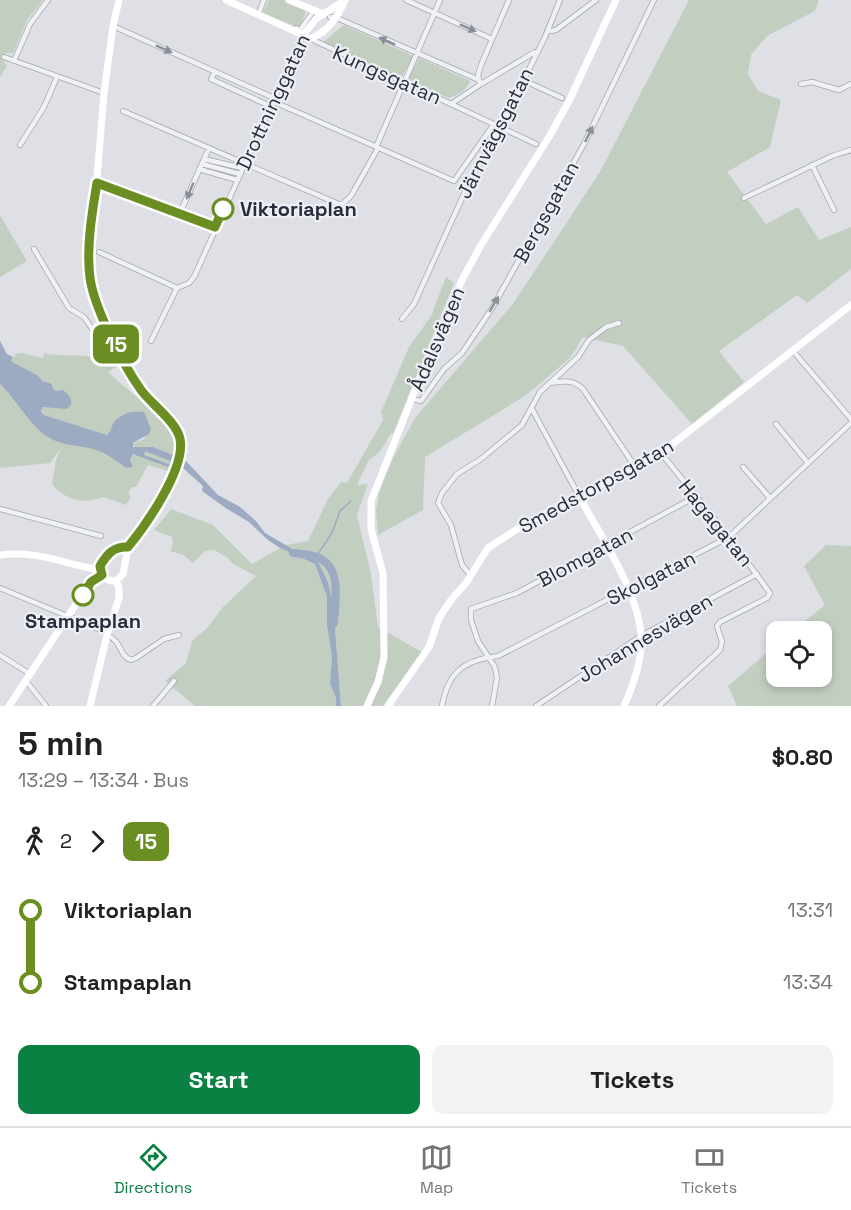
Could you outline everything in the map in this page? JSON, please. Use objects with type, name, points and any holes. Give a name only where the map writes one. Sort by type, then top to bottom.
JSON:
[{"type":"street","points":[[14,61],[30,24],[48,0]]},
{"type":"street","points":[[0,555],[39,555],[101,572],[110,581],[116,580],[123,574],[128,547],[164,494],[179,456],[181,440],[178,431],[142,392],[99,309],[90,277],[89,250],[104,93],[119,0]]},
{"type":"street","name":"Kungsgatan","points":[[226,0],[536,144]]},
{"type":"street","points":[[258,15],[264,0]]},
{"type":"street","points":[[289,0],[480,82]]},
{"type":"street","name":"Drottninggatan","points":[[306,38],[320,34],[345,0]]},
{"type":"street","name":"Drottninggatan","points":[[151,341],[177,288],[192,280],[272,102],[306,38],[311,23],[331,19],[345,0]]},
{"type":"street","points":[[406,0],[492,39]]},
{"type":"street","points":[[123,111],[208,148],[242,169],[340,205],[351,196],[377,147],[441,0]]},
{"type":"street","points":[[480,82],[478,75],[481,65],[509,0]]},
{"type":"street","name":"Järnvägsgatan","points":[[402,319],[414,304],[469,183],[500,127],[548,30],[560,0]]},
{"type":"street","points":[[548,30],[556,30],[596,0]]},
{"type":"street","name":"Ådalsvägen","points":[[367,706],[378,682],[384,657],[383,573],[371,528],[371,501],[462,280],[569,101],[616,0]]},
{"type":"street","name":"Bergsgatan","points":[[412,399],[422,401],[444,369],[462,353],[491,310],[584,144],[654,0]]},
{"type":"street","points":[[296,28],[300,30],[312,13]]},
{"type":"street","points":[[113,26],[232,80],[272,102]]},
{"type":"street","name":"Kungsgatan","points":[[451,104],[480,82],[537,51]]},
{"type":"street","points":[[4,57],[104,93]]},
{"type":"street","points":[[214,72],[211,80],[272,102],[454,181],[494,124]]},
{"type":"street","points":[[20,145],[44,107],[57,77]]},
{"type":"street","points":[[229,88],[232,80]]},
{"type":"street","points":[[523,80],[562,98]]},
{"type":"street","points":[[801,84],[812,82],[839,90],[851,84]]},
{"type":"street","points":[[180,213],[208,148]]},
{"type":"street","points":[[744,198],[832,156],[851,150]]},
{"type":"street","points":[[202,164],[242,169]]},
{"type":"street","points":[[202,164],[237,180]]},
{"type":"street","points":[[812,165],[834,210]]},
{"type":"street","points":[[97,183],[215,227]]},
{"type":"street","points":[[34,249],[69,308],[84,317],[110,356],[116,358],[122,356]]},
{"type":"street","points":[[99,252],[177,288]]},
{"type":"street","name":"Smedstorpsgatan","points":[[388,706],[429,647],[439,618],[471,576],[488,548],[496,541],[661,453],[851,304]]},
{"type":"street","points":[[471,576],[462,565],[451,525],[438,503],[442,493],[457,474],[481,459],[522,425],[540,392],[578,357],[589,340],[606,327],[619,323]]},
{"type":"street","points":[[792,351],[851,421]]},
{"type":"street","points":[[549,383],[568,381],[583,389],[636,468]]},
{"type":"street","points":[[532,409],[606,546],[638,616],[641,636],[634,683],[624,706],[617,706]]},
{"type":"street","name":"Skolgatan","points":[[442,706],[445,689],[457,672],[476,660],[498,656],[729,537],[851,421]]},
{"type":"street","points":[[776,424],[808,463]]},
{"type":"street","name":"Hagagatan","points":[[659,706],[720,650],[722,642],[717,626],[720,622],[767,598],[770,593],[729,537],[661,453]]},
{"type":"street","points":[[743,467],[770,498]]},
{"type":"street","name":"Blomgatan","points":[[488,657],[478,641],[471,620],[471,609],[517,593],[695,497]]},
{"type":"street","points":[[0,508],[101,536]]},
{"type":"street","points":[[9,706],[91,582],[101,572],[101,564],[113,549],[128,547]]},
{"type":"street","name":"Johannesvägen","points":[[536,706],[641,636],[757,573]]},
{"type":"street","points":[[90,706],[107,635],[119,597],[116,580]]},
{"type":"street","points":[[0,588],[101,630]]},
{"type":"street","points":[[107,635],[117,641],[123,654],[131,660],[164,639],[179,635]]},
{"type":"street","points":[[0,655],[28,677],[46,706]]},
{"type":"street","points":[[488,657],[495,667],[497,678],[492,706]]},
{"type":"street","points":[[153,706],[174,681]]},
{"type":"green space","points":[[0,0],[43,0],[27,20],[13,53],[6,53],[3,60],[7,66],[0,77]]},
{"type":"green space","points":[[269,0],[284,0],[307,10],[299,28],[263,13]]},
{"type":"green space","points":[[689,0],[819,0],[815,11],[767,36],[751,55],[748,74],[758,91],[781,100],[770,147],[727,172],[766,224],[798,207],[819,240],[851,227],[851,269],[807,303],[797,295],[719,351],[744,382],[692,424],[623,346],[583,337],[570,358],[525,396],[425,457],[423,510],[378,535],[376,511],[379,493],[393,458],[415,418],[512,305],[558,236],[601,170]]},
{"type":"green space","points":[[344,25],[413,56],[401,78],[322,43]]},
{"type":"green space","points":[[419,58],[470,81],[462,92],[449,98],[407,81]]},
{"type":"green space","points":[[0,215],[27,261],[0,277]]},
{"type":"green space","points":[[446,277],[454,283],[393,433],[380,452],[369,460],[357,485],[368,484],[357,515],[371,574],[378,627],[422,652],[383,706],[341,706],[333,603],[328,582],[316,558],[303,555],[286,545],[308,541],[328,499],[341,482],[347,483],[383,420],[381,412],[409,347],[431,316]]},
{"type":"green space","points":[[22,353],[43,358],[44,353],[105,358],[113,361],[118,366],[108,372],[157,416],[172,436],[175,451],[168,471],[148,465],[136,487],[132,487],[128,494],[131,497],[126,505],[103,497],[82,501],[62,494],[52,484],[56,460],[61,448],[50,463],[0,468],[0,384],[36,427],[94,449],[118,461],[126,468],[132,467],[130,460],[133,454],[148,447],[137,448],[132,444],[144,439],[151,429],[144,413],[113,426],[112,431],[107,435],[44,415],[41,408],[49,406],[63,390],[56,391],[52,384],[11,361],[16,354]]},
{"type":"green space","points":[[171,509],[213,525],[252,564],[280,548],[315,564],[327,597],[327,625],[332,657],[330,684],[336,698],[336,706],[195,706],[165,681],[186,663],[192,641],[256,576],[233,564],[228,558],[214,550],[205,551],[193,563],[183,555],[170,551],[173,545],[172,537],[154,530]]},
{"type":"green space","points":[[826,545],[851,546],[851,706],[737,706],[728,686],[766,653],[766,687],[832,687],[832,621],[805,621],[825,605],[804,566]]},
{"type":"water","points":[[0,341],[7,354],[13,357],[11,361],[52,384],[56,391],[63,390],[70,397],[71,405],[66,409],[43,407],[41,411],[44,415],[107,435],[115,421],[121,416],[133,412],[144,412],[151,429],[149,434],[133,443],[133,447],[153,447],[185,460],[218,495],[240,507],[256,521],[265,533],[303,555],[316,558],[328,582],[333,603],[341,706],[336,706],[336,698],[330,684],[332,657],[327,625],[327,597],[315,564],[280,548],[249,522],[202,491],[203,486],[183,468],[181,470],[169,466],[172,457],[170,461],[145,451],[144,455],[169,464],[168,467],[133,454],[130,460],[133,467],[126,468],[97,450],[64,444],[48,437],[36,427],[0,384]]},
{"type":"waterway","points":[[316,557],[332,533],[340,511],[351,501]]},
{"type":"waterway","points":[[293,553],[318,557],[328,564],[335,579],[336,588],[334,623]]},
{"type":"bus line","name":"15","points":[[83,595],[91,582],[102,575],[100,566],[113,549],[128,547],[144,526],[168,486],[181,448],[178,431],[142,392],[133,377],[99,309],[91,286],[89,250],[97,183],[215,227],[223,209]]},
{"type":"place","name":"Viktoriaplan","points":[[223,209]]},
{"type":"place","name":"Stampaplan","points":[[83,595]]}]
